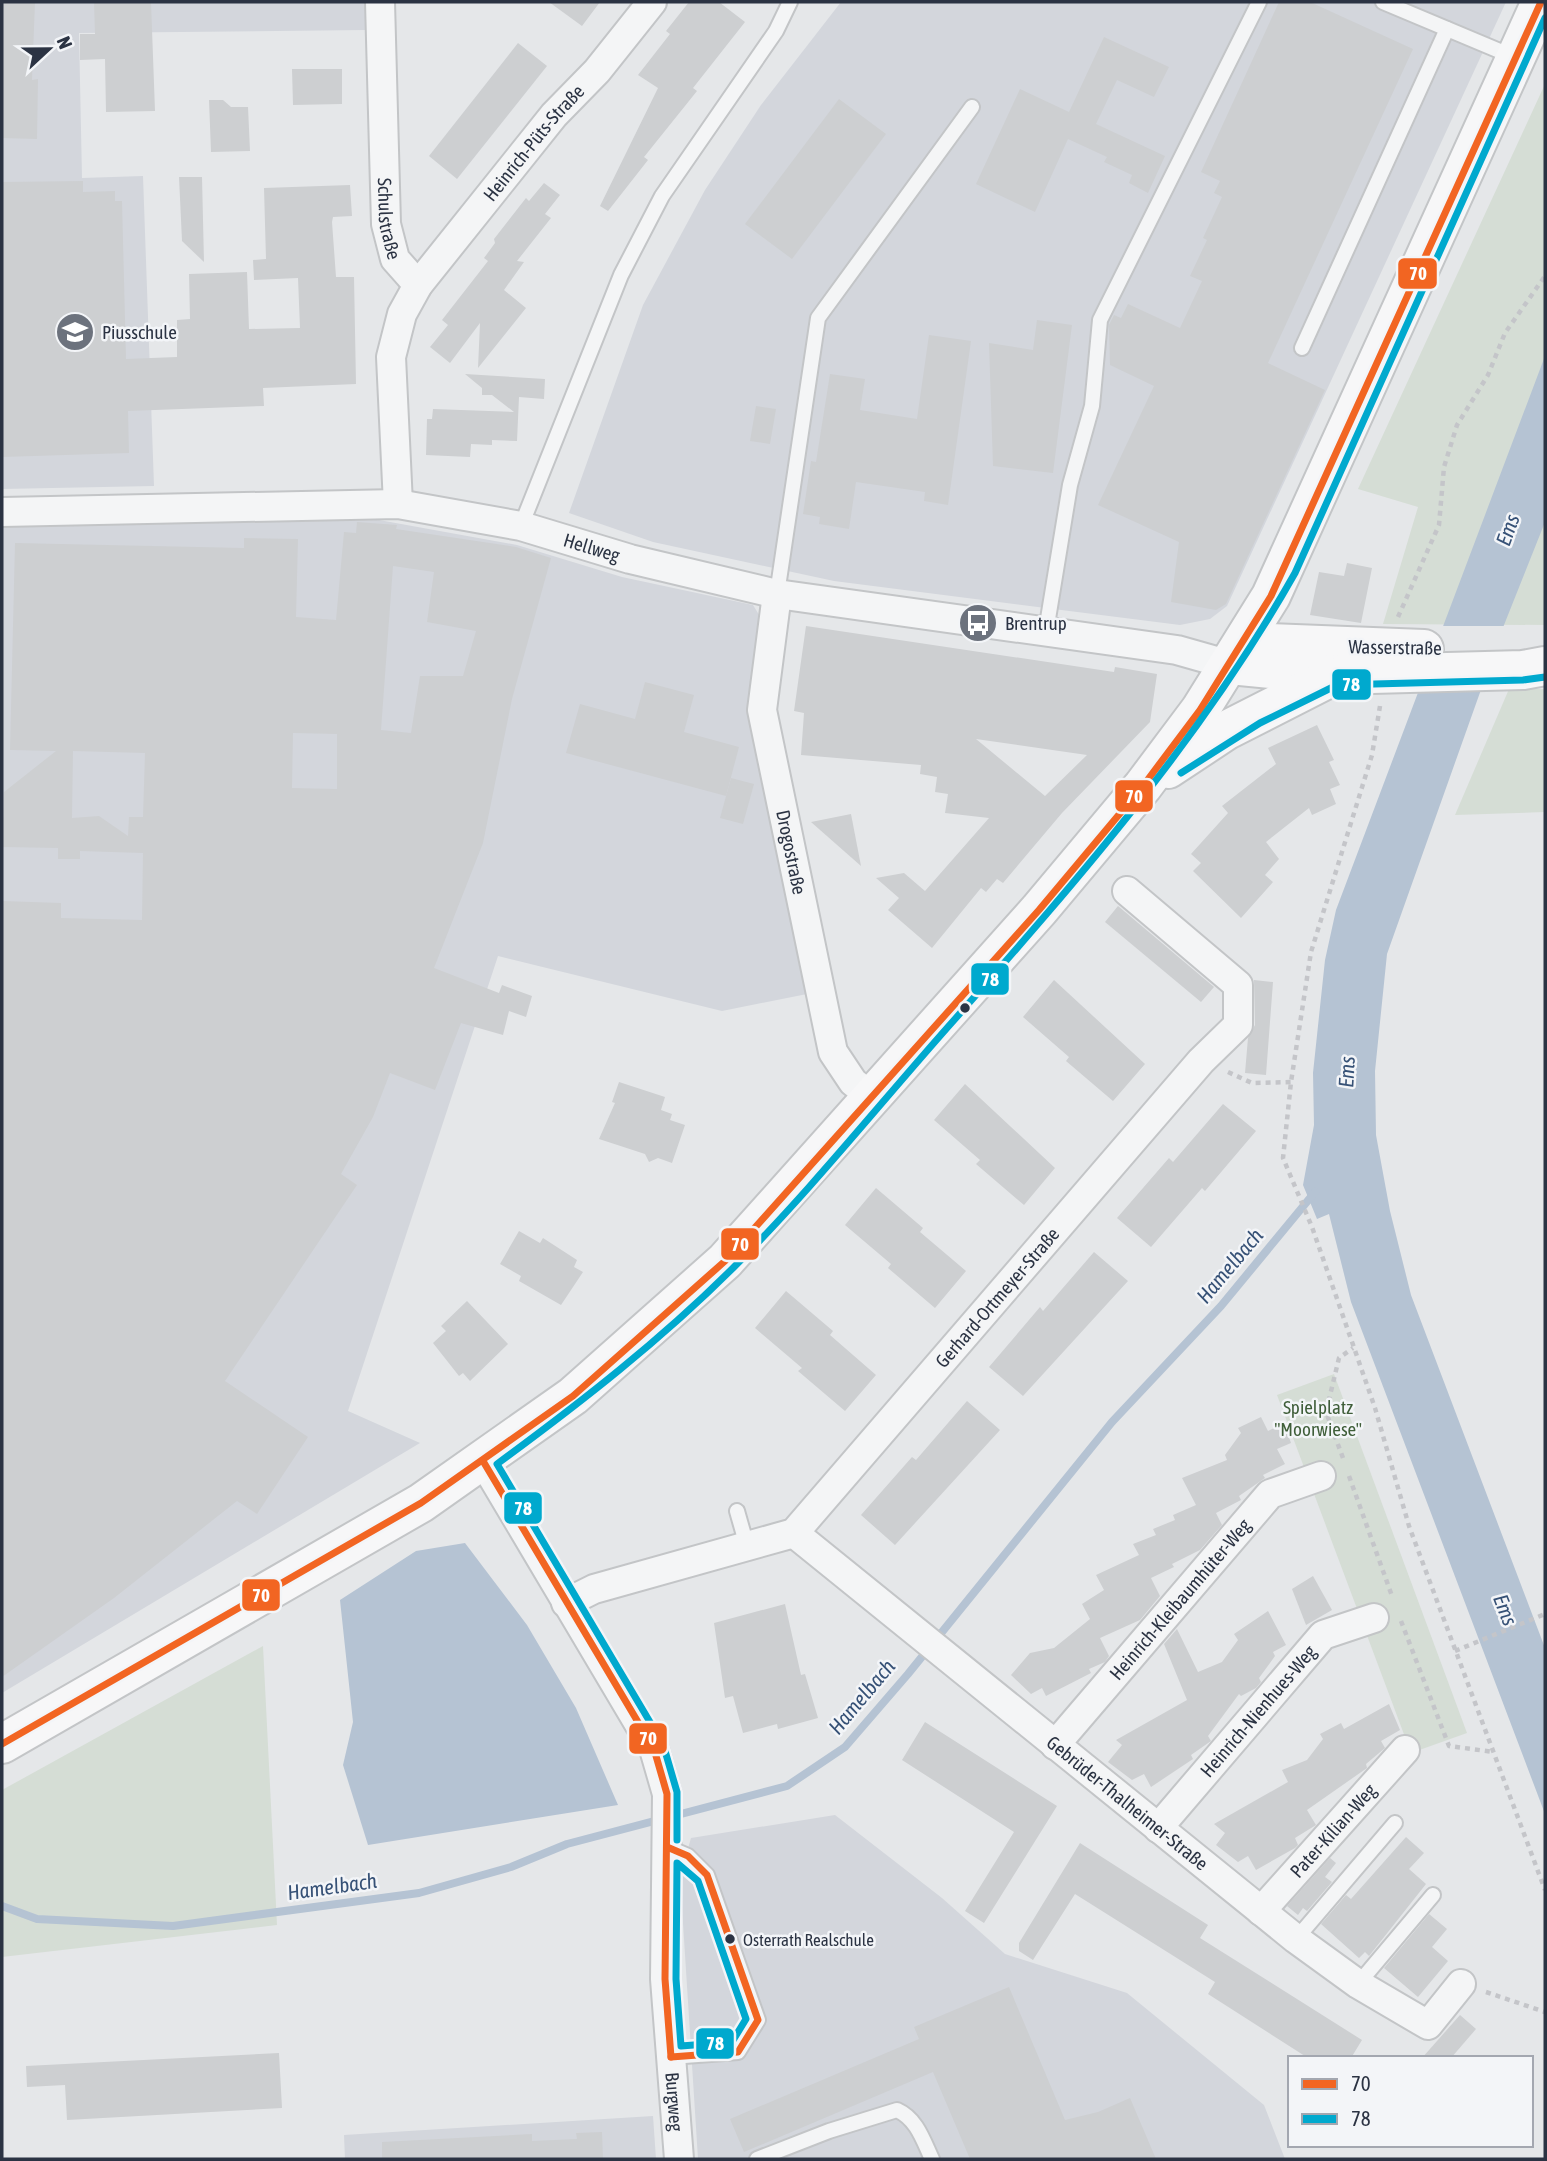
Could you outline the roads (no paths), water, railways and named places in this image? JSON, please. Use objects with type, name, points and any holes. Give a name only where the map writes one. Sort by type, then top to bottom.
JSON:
[{"type":"street","name":"Schulstraße","points":[[380,2],[386,224],[396,259],[418,285]]},
{"type":"street","name":"Heinrich-Püts-Straße","points":[[418,285],[554,115],[597,71],[652,2]]},
{"type":"street","points":[[2,1744],[386,1523],[483,1461],[573,1396],[725,1261],[1084,858],[1143,786],[1237,654],[1285,569],[1541,2]]},
{"type":"street","points":[[398,504],[391,357],[402,314],[418,285]]},
{"type":"street","name":"Hellweg","points":[[2,512],[398,504],[521,526],[630,559],[828,604],[1177,650],[1237,654]]},
{"type":"street","name":"Drogostraße","points":[[777,594],[762,710],[833,1052],[853,1082],[872,1097]]},
{"type":"street","points":[[1237,654],[1334,675]]},
{"type":"street","name":"Wasserstraße","points":[[1237,654],[1392,662],[1535,659]]},
{"type":"street","points":[[1143,786],[1227,730],[1334,675],[1392,662]]},
{"type":"street","name":"Gerhard-Ortmeyer-Straße","points":[[794,1533],[1201,1061],[1238,1026],[1238,985],[1127,891]]},
{"type":"street","name":"Burgweg","points":[[483,1461],[654,1749],[667,1794],[664,1979],[679,2159]]},
{"type":"street","name":"Heinrich-Kleibaumhüter-Weg","points":[[1055,1745],[1270,1494],[1321,1476]]},
{"type":"street","points":[[566,1603],[594,1590],[794,1533]]},
{"type":"street","name":"Gebrüder-Thalheimer-Straße","points":[[794,1533],[1261,1912],[1358,1984],[1428,2025],[1461,1984]]},
{"type":"street","name":"Heinrich-Nienhues-Weg","points":[[1157,1828],[1323,1635],[1388,1608]]},
{"type":"street","name":"Pater-Kilian-Weg","points":[[1261,1912],[1405,1750]]},
{"type":"lane","points":[[521,526],[626,264],[662,196],[776,31],[790,2]]},
{"type":"lane","points":[[1046,631],[1070,485],[1093,406],[1100,320],[1259,2]]},
{"type":"lane","points":[[1383,2],[1516,57]]},
{"type":"lane","points":[[1302,348],[1447,29]]},
{"type":"lane","points":[[777,594],[818,318],[972,107]]},
{"type":"lane","points":[[737,1511],[747,1546]]},
{"type":"lane","points":[[1296,1939],[1395,1823]]},
{"type":"lane","points":[[668,1841],[707,1875],[758,2020],[737,2052],[671,2057]]},
{"type":"lane","points":[[1358,1984],[1433,1895]]},
{"type":"lane","points":[[757,2159],[829,2131],[897,2110],[907,2115],[919,2129],[932,2159]]},
{"type":"water","name":"Ems","points":[[1545,356],[1545,522],[1504,625],[1387,954],[1375,1071],[1376,1135],[1390,1211],[1411,1295],[1545,1648],[1545,1814],[1351,1302],[1329,1214],[1317,1219],[1303,1185],[1314,1125],[1313,1073],[1325,960],[1336,910]]},
{"type":"water","points":[[465,1543],[527,1625],[576,1708],[618,1805],[368,1845],[343,1765],[353,1722],[340,1600],[416,1551]]},
{"type":"waterway","name":"Hamelbach","points":[[2,1906],[37,1919],[173,1926],[419,1893],[511,1867],[567,1844],[787,1786],[845,1747],[908,1674],[1112,1422],[1221,1306],[1315,1192]]},
{"type":"place","name":"Piusschule","points":[[75,332]]},
{"type":"place","name":"Brentrup","points":[[978,623]]},
{"type":"place","name":"Osterrath Realschule","points":[[730,1939]]},
{"type":"park label","name":"Spielplatz \"Moorwiese\"","points":[[1318,1418]]}]
